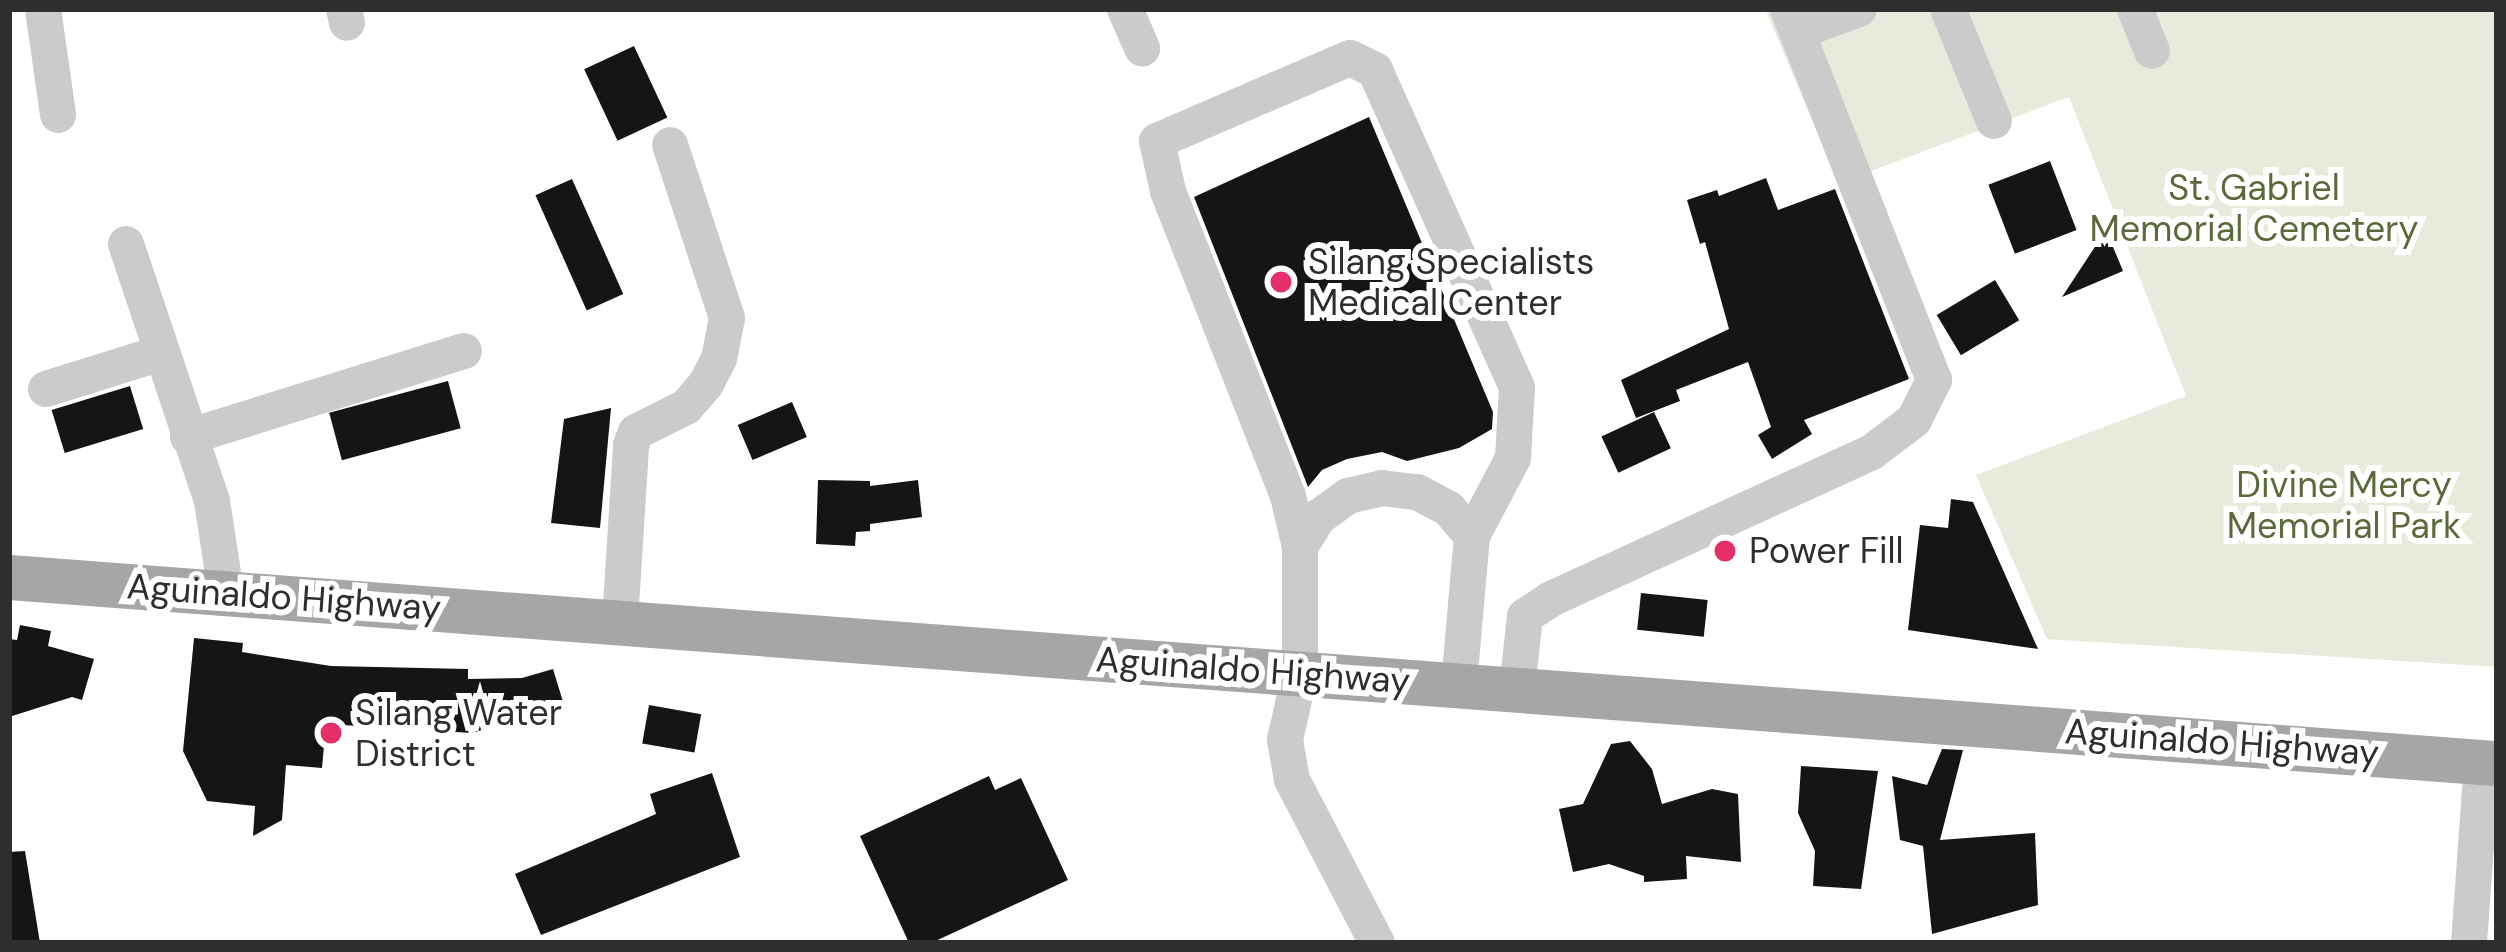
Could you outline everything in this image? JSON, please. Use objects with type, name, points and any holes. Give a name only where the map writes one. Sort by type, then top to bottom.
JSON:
[{"type":"main road","name":"Aguinaldo Highway","points":[[9,577],[2489,762]]},
{"type":"street","points":[[43,9],[58,115]]},
{"type":"street","points":[[1125,9],[1142,48]]},
{"type":"street","points":[[1517,689],[1525,616],[1551,599],[1872,452],[1914,420],[1934,380],[1792,21],[1859,9]]},
{"type":"street","points":[[1948,9],[1994,122]]},
{"type":"street","points":[[2135,9],[2152,51]]},
{"type":"street","points":[[1376,943],[1292,780],[1285,740],[1300,674],[1300,547],[1288,496],[1168,191],[1157,141],[1350,58],[1375,70],[1517,388],[1513,458],[1472,536],[1459,685]]},
{"type":"street","points":[[620,622],[631,445],[636,432],[686,407],[706,384],[719,359],[727,318],[670,145]]},
{"type":"street","points":[[126,244],[212,501],[226,593]]},
{"type":"street","points":[[188,437],[464,351]]},
{"type":"street","points":[[46,389],[161,353]]},
{"type":"street","points":[[1300,547],[1319,517],[1348,496],[1382,488],[1417,492],[1448,509],[1472,536]]},
{"type":"street","points":[[2469,943],[2489,762]]},
{"type":"green space","points":[[1765,9],[2497,9],[2497,667],[2047,639],[1976,475],[2186,396],[2069,97],[1839,183]]},
{"type":"building","points":[[634,46],[667,118],[618,141],[584,69]]},
{"type":"building","points":[[1369,117],[1493,412],[1492,429],[1459,448],[1407,461],[1382,452],[1347,459],[1322,470],[1308,487],[1194,197]]},
{"type":"building","points":[[2050,161],[2077,230],[2015,254],[1988,185]]},
{"type":"building","points":[[1766,178],[1778,210],[1835,189],[1909,379],[1804,420],[1812,434],[1772,459],[1758,435],[1771,427],[1748,362],[1676,390],[1680,401],[1636,418],[1621,380],[1729,329],[1705,242],[1700,244],[1687,200],[1717,190],[1719,196]]},
{"type":"building","points":[[572,179],[623,294],[587,310],[535,195]]},
{"type":"building","points":[[2106,230],[2123,271],[2062,297]]},
{"type":"building","points":[[1995,280],[2019,320],[1961,355],[1937,315]]},
{"type":"building","points":[[448,381],[461,428],[342,460],[329,413]]},
{"type":"building","points":[[130,386],[143,429],[65,453],[52,410]]},
{"type":"building","points":[[792,402],[807,437],[753,460],[738,425]]},
{"type":"building","points":[[611,408],[600,528],[551,523],[564,419]]},
{"type":"building","points":[[1654,412],[1671,448],[1618,473],[1601,437]]},
{"type":"building","points":[[818,480],[870,481],[870,486],[918,480],[922,517],[870,524],[870,531],[856,532],[855,546],[816,544]]},
{"type":"building","points":[[1951,499],[1973,502],[2038,649],[1908,630],[1920,525],[1948,528]]},
{"type":"building","points":[[1641,593],[1708,600],[1704,637],[1637,630]]},
{"type":"building","points":[[20,625],[51,631],[48,646],[94,659],[82,700],[72,697],[9,717],[9,639],[17,640]]},
{"type":"building","points":[[194,638],[243,643],[242,652],[331,666],[468,669],[468,679],[522,678],[553,669],[564,705],[472,733],[326,724],[322,768],[286,765],[282,820],[253,836],[255,806],[207,801],[183,751]]},
{"type":"building","points":[[649,705],[701,714],[694,753],[642,743]]},
{"type":"building","points":[[1630,741],[1652,769],[1662,804],[1712,789],[1738,794],[1741,862],[1686,856],[1687,879],[1644,882],[1644,876],[1609,864],[1573,872],[1559,809],[1583,804],[1611,744]]},
{"type":"building","points":[[1942,749],[1963,750],[1940,840],[2035,833],[2038,905],[1932,934],[1923,846],[1900,840],[1892,776],[1927,785]]},
{"type":"building","points":[[1801,766],[1878,771],[1861,889],[1813,886],[1815,851],[1798,813]]},
{"type":"building","points":[[712,773],[740,857],[541,935],[515,874],[656,814],[650,794]]},
{"type":"building","points":[[989,776],[995,790],[1021,778],[1068,880],[931,943],[909,943],[860,836]]},
{"type":"building","points":[[25,851],[40,943],[9,943],[9,852]]},
{"type":"place","name":"Silang Specialists Medical Center","points":[[1281,282]]},
{"type":"place","name":"Power Fill","points":[[1725,551]]},
{"type":"place","name":"Silang Water District","points":[[331,733]]},
{"type":"park label","name":"St. Gabriel Memorial Cemetery","points":[[2254,208]]},
{"type":"park label","name":"Divine Mercy Memorial Park","points":[[2344,504]]}]
